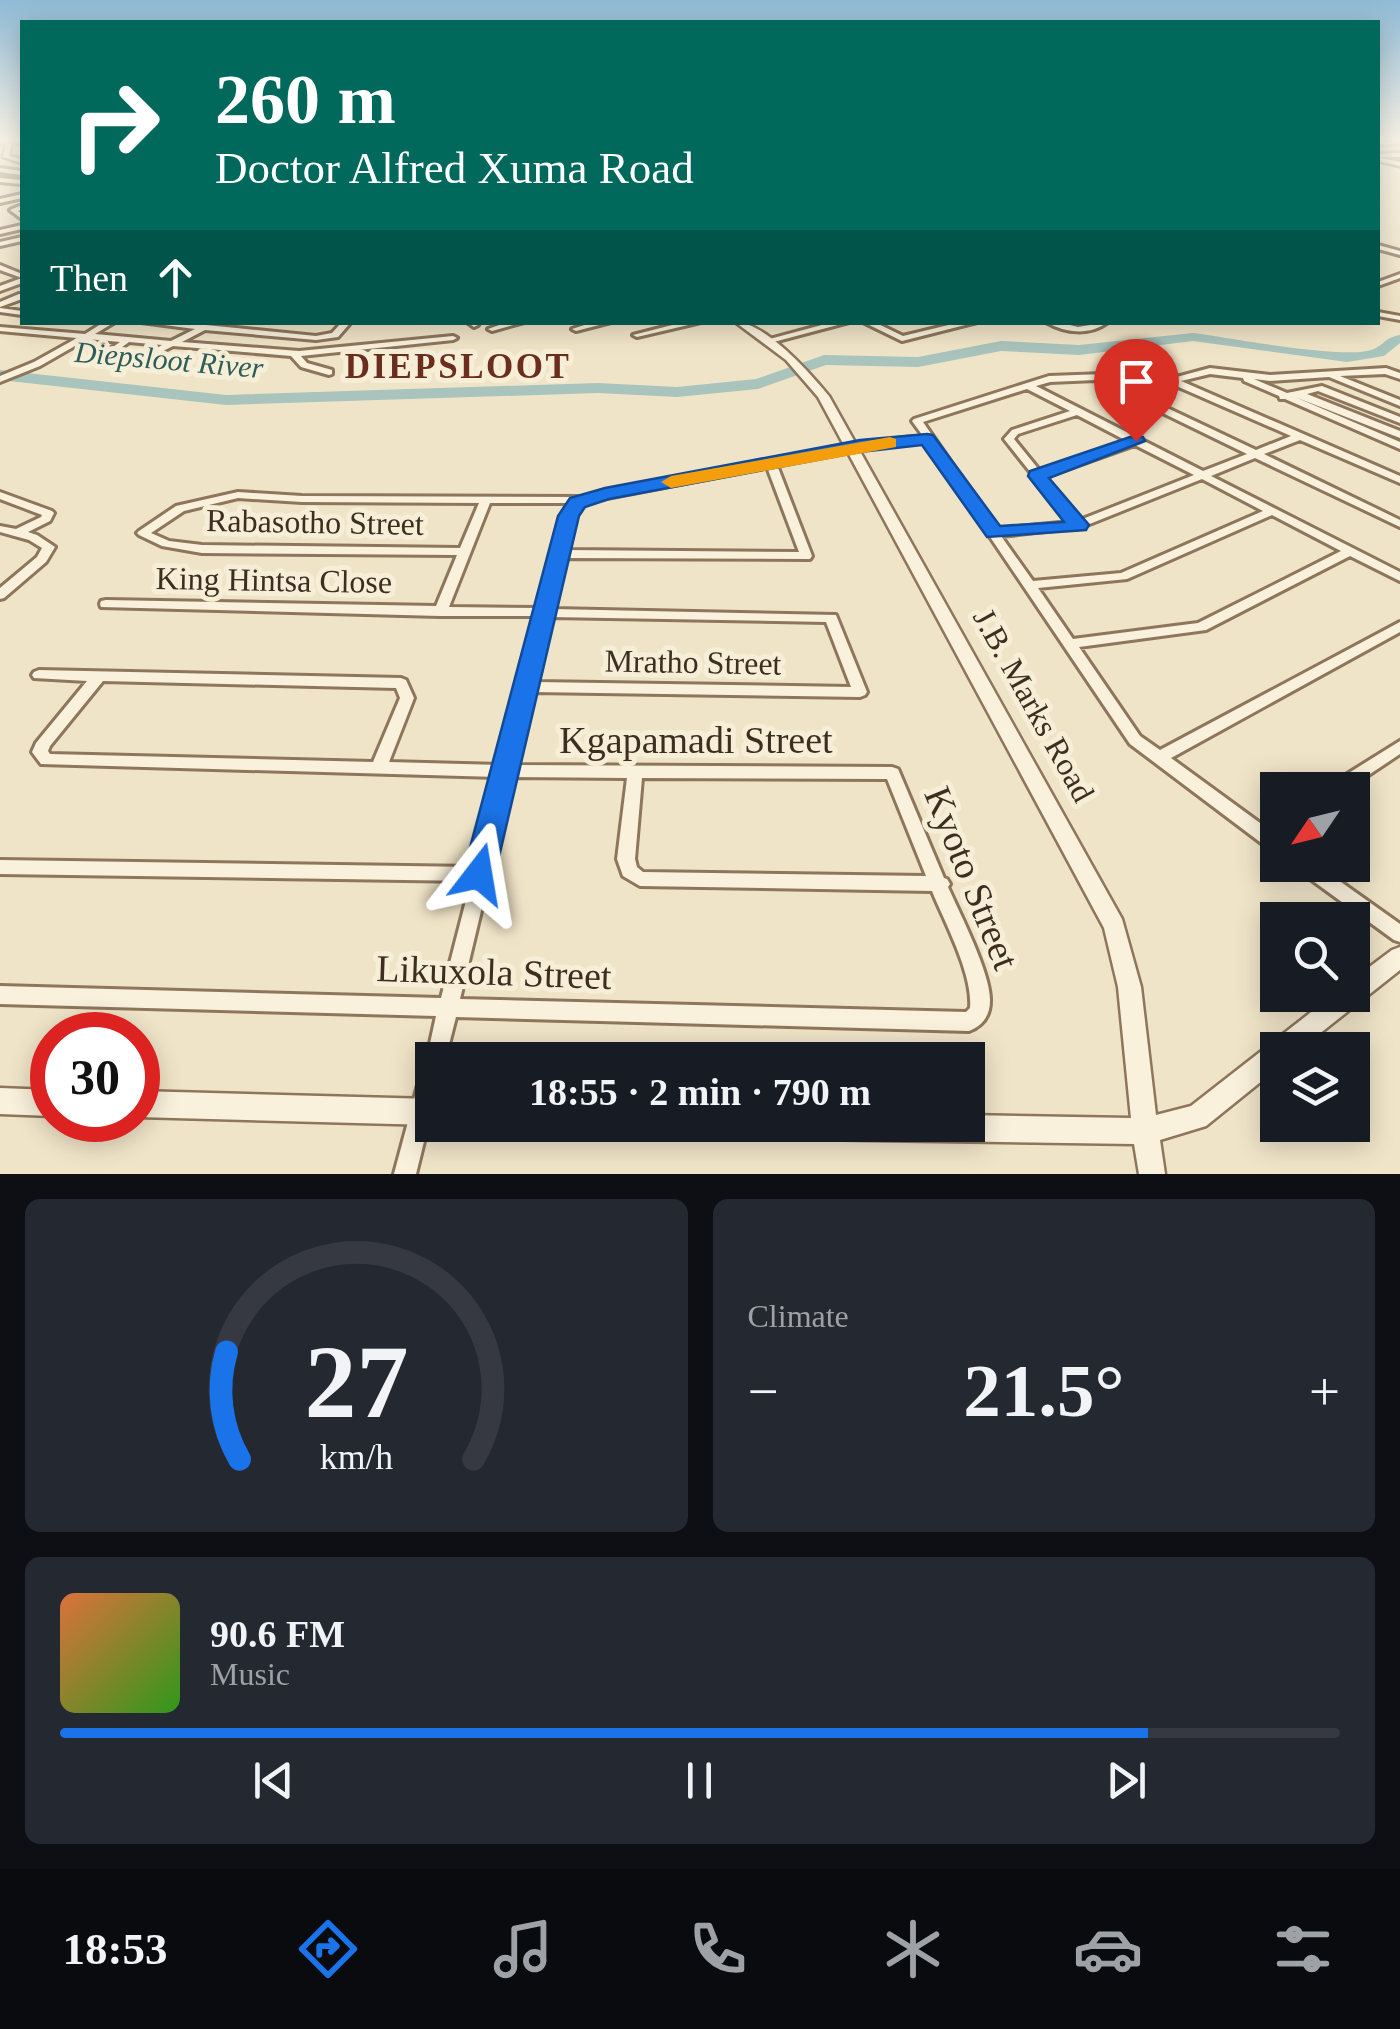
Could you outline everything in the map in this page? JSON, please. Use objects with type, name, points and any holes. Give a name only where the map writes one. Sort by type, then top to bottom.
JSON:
[{"type":"street","points":[[0,379],[30,368],[106,325]]},
{"type":"street","points":[[173,325],[370,338]]},
{"type":"street","points":[[154,359],[149,355],[208,325]]},
{"type":"street","points":[[328,337],[344,325]]},
{"type":"street","points":[[492,329],[508,325]]},
{"type":"street","points":[[576,329],[594,325]]},
{"type":"street","points":[[637,335],[684,325]]},
{"type":"street","name":"J.B. Marks Road","points":[[744,325],[796,365],[852,448],[1114,926],[1130,975],[1144,1131],[1152,1174]]},
{"type":"street","points":[[766,340],[832,325]]},
{"type":"street","points":[[872,325],[896,338],[907,339],[961,325]]},
{"type":"street","points":[[1060,325],[1078,330],[1102,325]]},
{"type":"street","points":[[0,329],[294,353],[453,338]]},
{"type":"street","points":[[99,361],[126,341]]},
{"type":"street","points":[[294,353],[304,366],[328,372]]},
{"type":"street","points":[[1176,380],[1210,372],[1241,376],[1389,372],[1399,376]]},
{"type":"street","points":[[1326,374],[1400,403]]},
{"type":"street","points":[[1260,827],[1135,740],[918,424],[921,418],[1049,379],[1150,375],[1176,380],[1400,480]]},
{"type":"street","points":[[1241,376],[1400,446]]},
{"type":"street","points":[[1096,377],[1400,524]]},
{"type":"street","points":[[1027,386],[1400,577]]},
{"type":"street","points":[[1283,396],[1323,389],[1400,420]]},
{"type":"street","points":[[1296,393],[1400,434]]},
{"type":"street","points":[[1078,525],[1011,443],[1010,436],[1079,412]]},
{"type":"street","points":[[994,533],[1078,525],[1300,436]]},
{"type":"street","name":"King Hintsa Close","points":[[166,544],[143,530],[180,508],[227,496],[582,500],[852,448],[927,439]]},
{"type":"street","points":[[1037,476],[1136,441]]},
{"type":"street","points":[[560,554],[806,556],[771,464]]},
{"type":"street","points":[[0,495],[48,513],[46,519],[17,533]]},
{"type":"street","points":[[440,1042],[569,516],[582,500]]},
{"type":"street","points":[[440,612],[486,501]]},
{"type":"street","points":[[1030,585],[1123,576],[1272,511]]},
{"type":"street","points":[[0,529],[44,542],[48,553],[0,595]]},
{"type":"street","name":"Rabasotho Street","points":[[166,544],[202,549],[464,552]]},
{"type":"street","points":[[1070,644],[1201,628],[1350,552]]},
{"type":"street","name":"King Hintsa Close","points":[[106,604],[831,618],[860,692]]},
{"type":"street","points":[[1158,758],[1400,626]]},
{"type":"street","points":[[39,675],[402,683],[407,698],[380,765]]},
{"type":"street","name":"Kgapamadi Street","points":[[99,676],[44,742],[40,752],[46,760],[380,765],[505,771],[892,773]]},
{"type":"street","name":"Mratho Street","points":[[526,687],[860,692]]},
{"type":"street","points":[[1362,772],[1400,747]]},
{"type":"street","points":[[634,772],[626,859],[629,871],[640,879],[940,884]]},
{"type":"street","name":"Kyoto Street","points":[[892,773],[976,976],[982,997],[980,1010]]},
{"type":"street","points":[[0,868],[479,874]]},
{"type":"street","points":[[1328,882],[1400,934]]},
{"type":"street","points":[[1370,980],[1400,957]]},
{"type":"street","name":"Likuxola Street","points":[[0,995],[969,1022],[980,1010]]},
{"type":"street","points":[[1303,1032],[1329,1012]]},
{"type":"street","points":[[985,1129],[1144,1131],[1197,1117],[1260,1066]]},
{"type":"street","points":[[0,1101],[30,1102]]},
{"type":"street","points":[[160,1105],[415,1111]]},
{"type":"street","points":[[406,1174],[417,1142]]},
{"type":"waterway","name":"Diepsloot River","points":[[0,375],[226,400],[598,388],[677,392],[758,384],[824,360],[918,362],[1001,346],[1079,350],[1193,337],[1347,357],[1379,353],[1390,341],[1400,339]]},
{"type":"slow traffic","points":[[671,482],[890,443]]},
{"type":"district","name":"DIEPSLOOT","points":[[458,366]]},
{"type":"route","points":[[479,874],[569,516],[578,503],[605,494],[860,446],[927,439],[994,533],[1064,528],[1078,525],[1037,476],[1136,441]]}]
